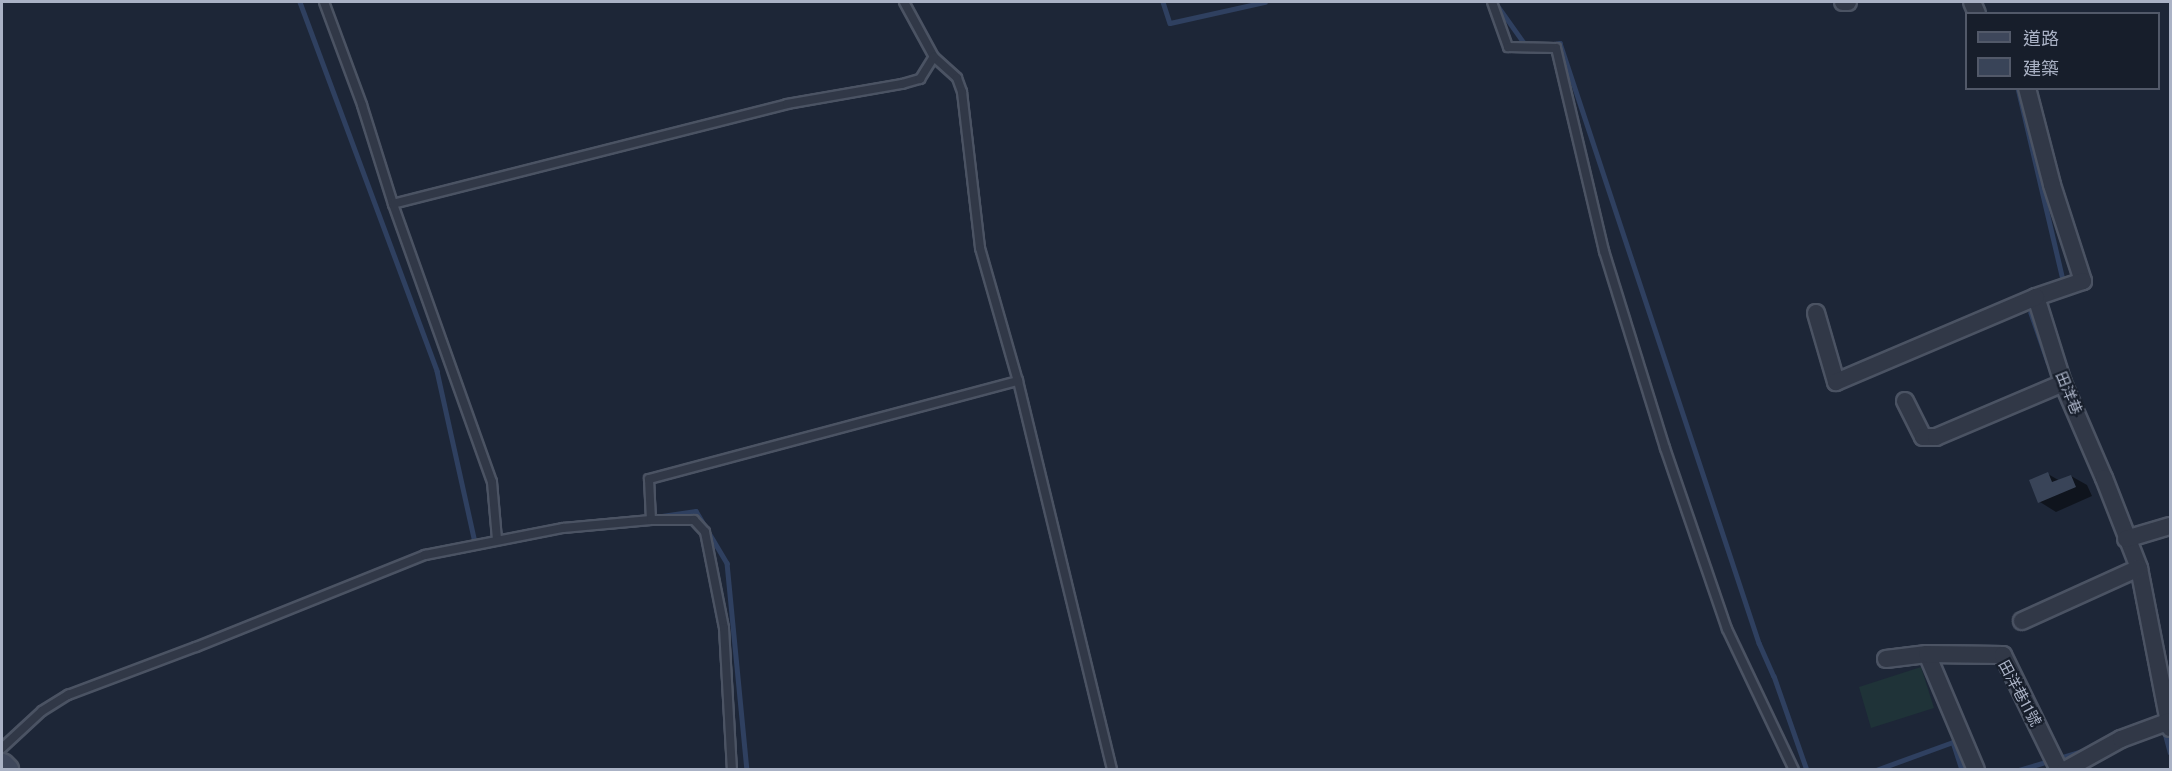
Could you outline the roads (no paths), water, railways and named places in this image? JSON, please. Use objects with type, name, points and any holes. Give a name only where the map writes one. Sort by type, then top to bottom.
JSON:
[{"type":"street","points":[[1843,2],[1848,2]]},
{"type":"street","points":[[1816,313],[1836,382],[2036,297],[2083,281],[2052,185],[2028,90]]},
{"type":"street","name":"田洋巷","points":[[2036,297],[2063,383],[2104,478],[2139,568],[2170,724]]},
{"type":"street","points":[[1905,401],[1923,437],[1936,437],[2063,383]]},
{"type":"street","points":[[2126,539],[2170,526]]},
{"type":"street","points":[[2022,621],[2139,568]]},
{"type":"street","points":[[1927,654],[1976,770]]},
{"type":"street","name":"田洋巷11號","points":[[1886,659],[1927,654],[2003,655],[2059,770]]},
{"type":"street","points":[[2065,770],[2121,739],[2170,724]]},
{"type":"street","points":[[2,766],[6,770]]},
{"type":"lane","points":[[324,2],[363,105],[393,204],[492,482],[497,539]]},
{"type":"lane","points":[[904,2],[934,57],[957,78],[962,92],[980,248],[1018,381],[1112,770]]},
{"type":"lane","points":[[1492,2],[1508,47],[1556,48],[1604,251],[1665,448],[1727,629],[1794,770]]},
{"type":"lane","points":[[393,204],[787,104],[902,84],[920,79],[934,57]]},
{"type":"lane","points":[[651,520],[650,479],[1018,381]]},
{"type":"lane","points":[[2,748],[50,705],[107,679],[196,647],[424,555],[563,528],[651,520],[694,520],[705,532],[724,628],[732,770]]},
{"type":"waterway","points":[[300,2],[437,371],[475,542],[480,541]]},
{"type":"waterway","points":[[1163,2],[1170,23],[1265,2]]},
{"type":"waterway","points":[[1495,2],[1527,47]]},
{"type":"waterway","points":[[1548,45],[1560,43],[1759,643],[1774,676],[1807,770]]},
{"type":"waterway","points":[[2018,90],[2064,284]]},
{"type":"waterway","points":[[2036,309],[2031,313],[2048,362]]},
{"type":"waterway","points":[[655,517],[696,511],[727,563],[747,770]]},
{"type":"waterway","points":[[2164,729],[2170,752]]},
{"type":"waterway","points":[[1876,770],[1953,742],[1962,770]]},
{"type":"waterway","points":[[2019,770],[2089,749]]}]
